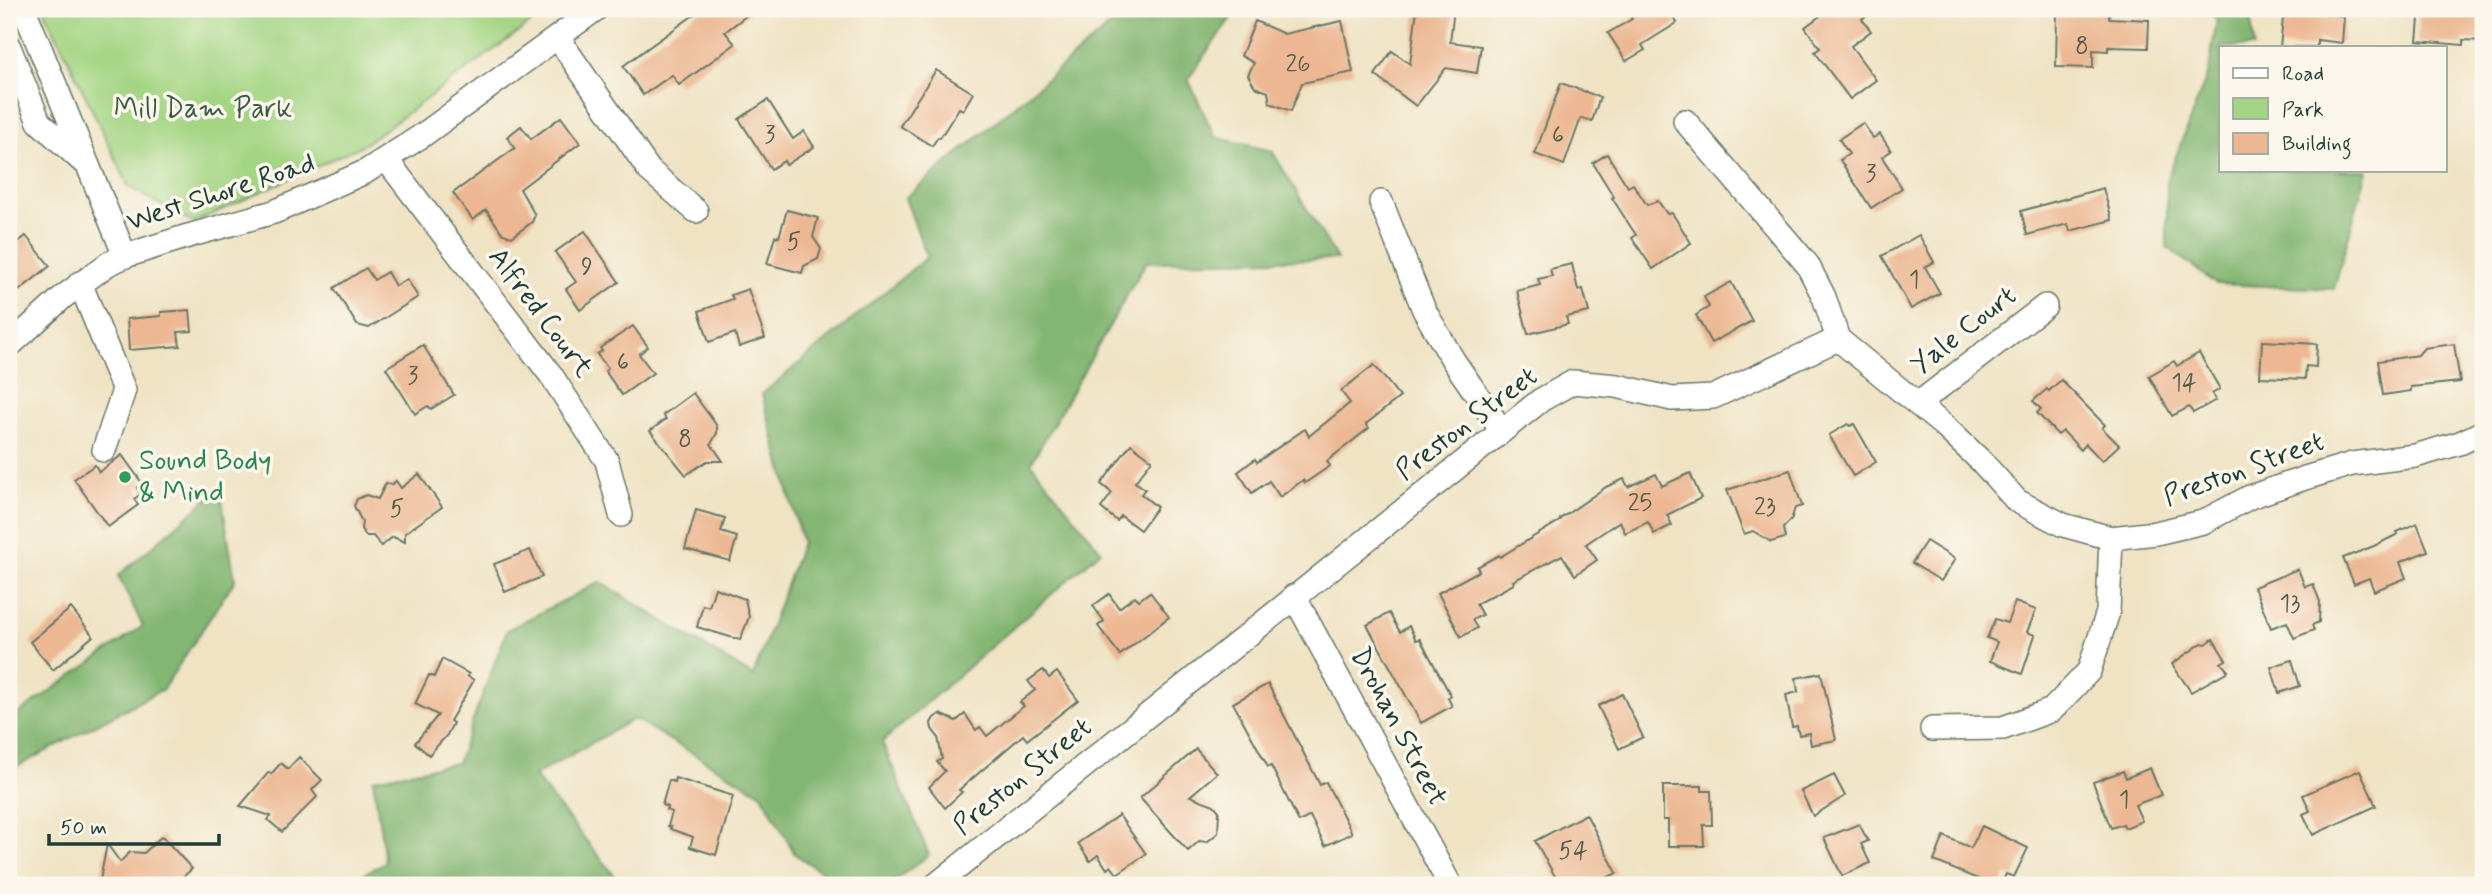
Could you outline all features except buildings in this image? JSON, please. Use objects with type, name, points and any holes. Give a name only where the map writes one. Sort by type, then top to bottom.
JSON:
[{"type":"street","points":[[24,9],[125,256]]},
{"type":"street","name":"West Shore Road","points":[[9,346],[80,283],[108,264],[125,256],[274,212],[326,190],[386,159],[596,9]]},
{"type":"street","points":[[558,37],[649,170],[696,211]]},
{"type":"street","points":[[9,47],[39,121],[86,165]]},
{"type":"street","points":[[1685,121],[1807,264],[1824,297],[1838,339]]},
{"type":"street","name":"Alfred Court","points":[[386,159],[551,375],[607,461],[621,515]]},
{"type":"street","points":[[1381,202],[1424,310],[1453,360],[1502,431]]},
{"type":"street","points":[[80,283],[124,390],[104,450]]},
{"type":"street","name":"Yale Court","points":[[1919,403],[2045,306]]},
{"type":"street","name":"Preston Street","points":[[936,885],[1541,400],[1573,382],[1617,386],[1672,399],[1713,397],[1838,339],[1919,403],[1982,462],[2017,501],[2063,525],[2111,538],[2156,533],[2203,522],[2250,497],[2305,478],[2352,464],[2415,456],[2460,443],[2483,432]]},
{"type":"street","points":[[1932,729],[2003,728],[2052,710],[2089,671],[2108,612],[2111,538]]},
{"type":"street","name":"Drohan Street","points":[[1294,596],[1450,885]]},
{"type":"green space","name":"Mill Dam Park","points":[[44,9],[550,9],[363,145],[193,223],[129,187]]},
{"type":"green space","points":[[1125,9],[1237,9],[1188,79],[1215,137],[1272,151],[1337,259],[1146,262],[1031,463],[1101,551],[882,742],[929,855],[888,885],[841,885],[795,854],[762,794],[634,719],[534,776],[622,885],[345,885],[385,862],[373,779],[457,763],[507,630],[600,582],[753,676],[802,542],[762,394],[927,257],[905,198],[1118,19]]},
{"type":"green space","points":[[2202,9],[2250,9],[2254,46],[2219,46],[2219,172],[2366,172],[2334,289],[2216,284],[2167,247],[2167,179],[2209,71],[2217,19]]},
{"type":"green space","points":[[220,488],[235,580],[163,689],[9,771],[9,720],[143,626],[118,576]]},
{"type":"place","name":"Sound Body & Mind","points":[[125,477]]}]
